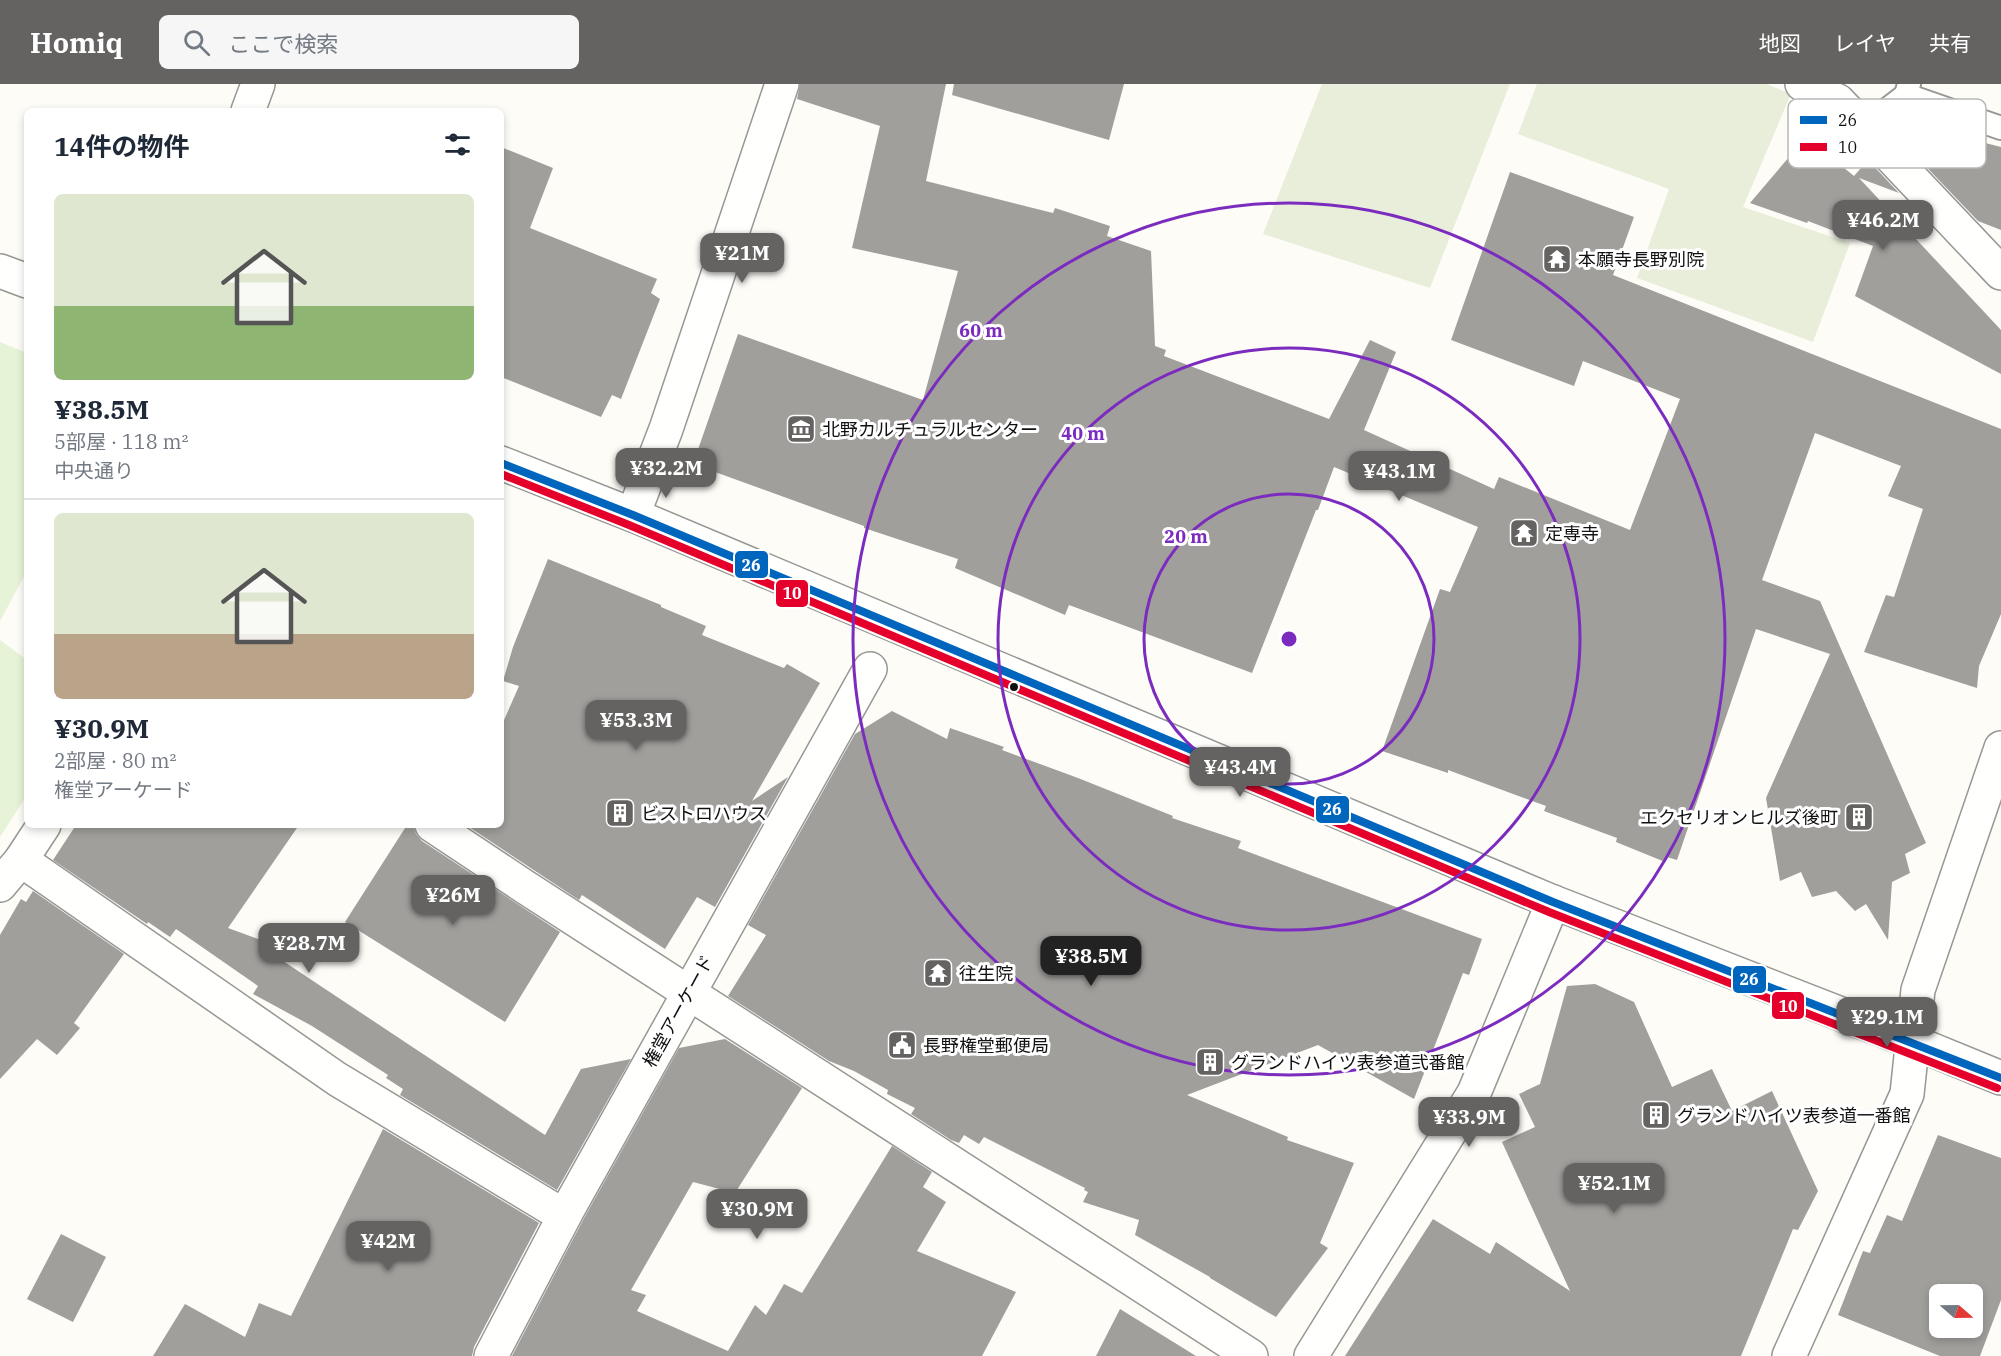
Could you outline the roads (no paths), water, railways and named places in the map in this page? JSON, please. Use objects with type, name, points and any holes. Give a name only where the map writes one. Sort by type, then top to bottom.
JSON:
[{"type":"street","points":[[249,108],[258,84]]},
{"type":"street","points":[[633,515],[666,429],[782,84]]},
{"type":"street","points":[[1802,84],[1834,99]]},
{"type":"street","points":[[1901,168],[2001,273]]},
{"type":"street","points":[[0,271],[24,280]]},
{"type":"street","points":[[504,464],[633,515],[1553,902],[2001,1078]]},
{"type":"street","name":"権堂アーケード","points":[[491,1356],[564,1216],[870,669]]},
{"type":"street","points":[[1789,1356],[1907,1094],[1918,990],[2001,748]]},
{"type":"street","points":[[0,885],[21,860],[42,828]]},
{"type":"street","points":[[437,828],[1251,1356]]},
{"type":"street","points":[[21,860],[337,1079],[564,1216]]},
{"type":"street","points":[[1311,1356],[1474,1093],[1553,902]]},
{"type":"lane","points":[[1896,99],[1907,89],[1931,99]]},
{"type":"lane","points":[[1986,122],[2001,128]]},
{"type":"place","name":"本願寺長野別院","points":[[1557,259]]},
{"type":"place","name":"北野カルチュラルセンター","points":[[801,429]]},
{"type":"place","name":"定専寺","points":[[1524,533]]},
{"type":"place","name":"ビストロハウス","points":[[620,813]]},
{"type":"place","name":"エクセリオンヒルズ後町","points":[[1859,817]]},
{"type":"place","name":"往生院","points":[[938,973]]},
{"type":"place","name":"長野権堂郵便局","points":[[902,1045]]},
{"type":"place","name":"グランドハイツ表参道弐番館","points":[[1210,1062]]},
{"type":"place","name":"グランドハイツ表参道一番館","points":[[1656,1115]]}]
